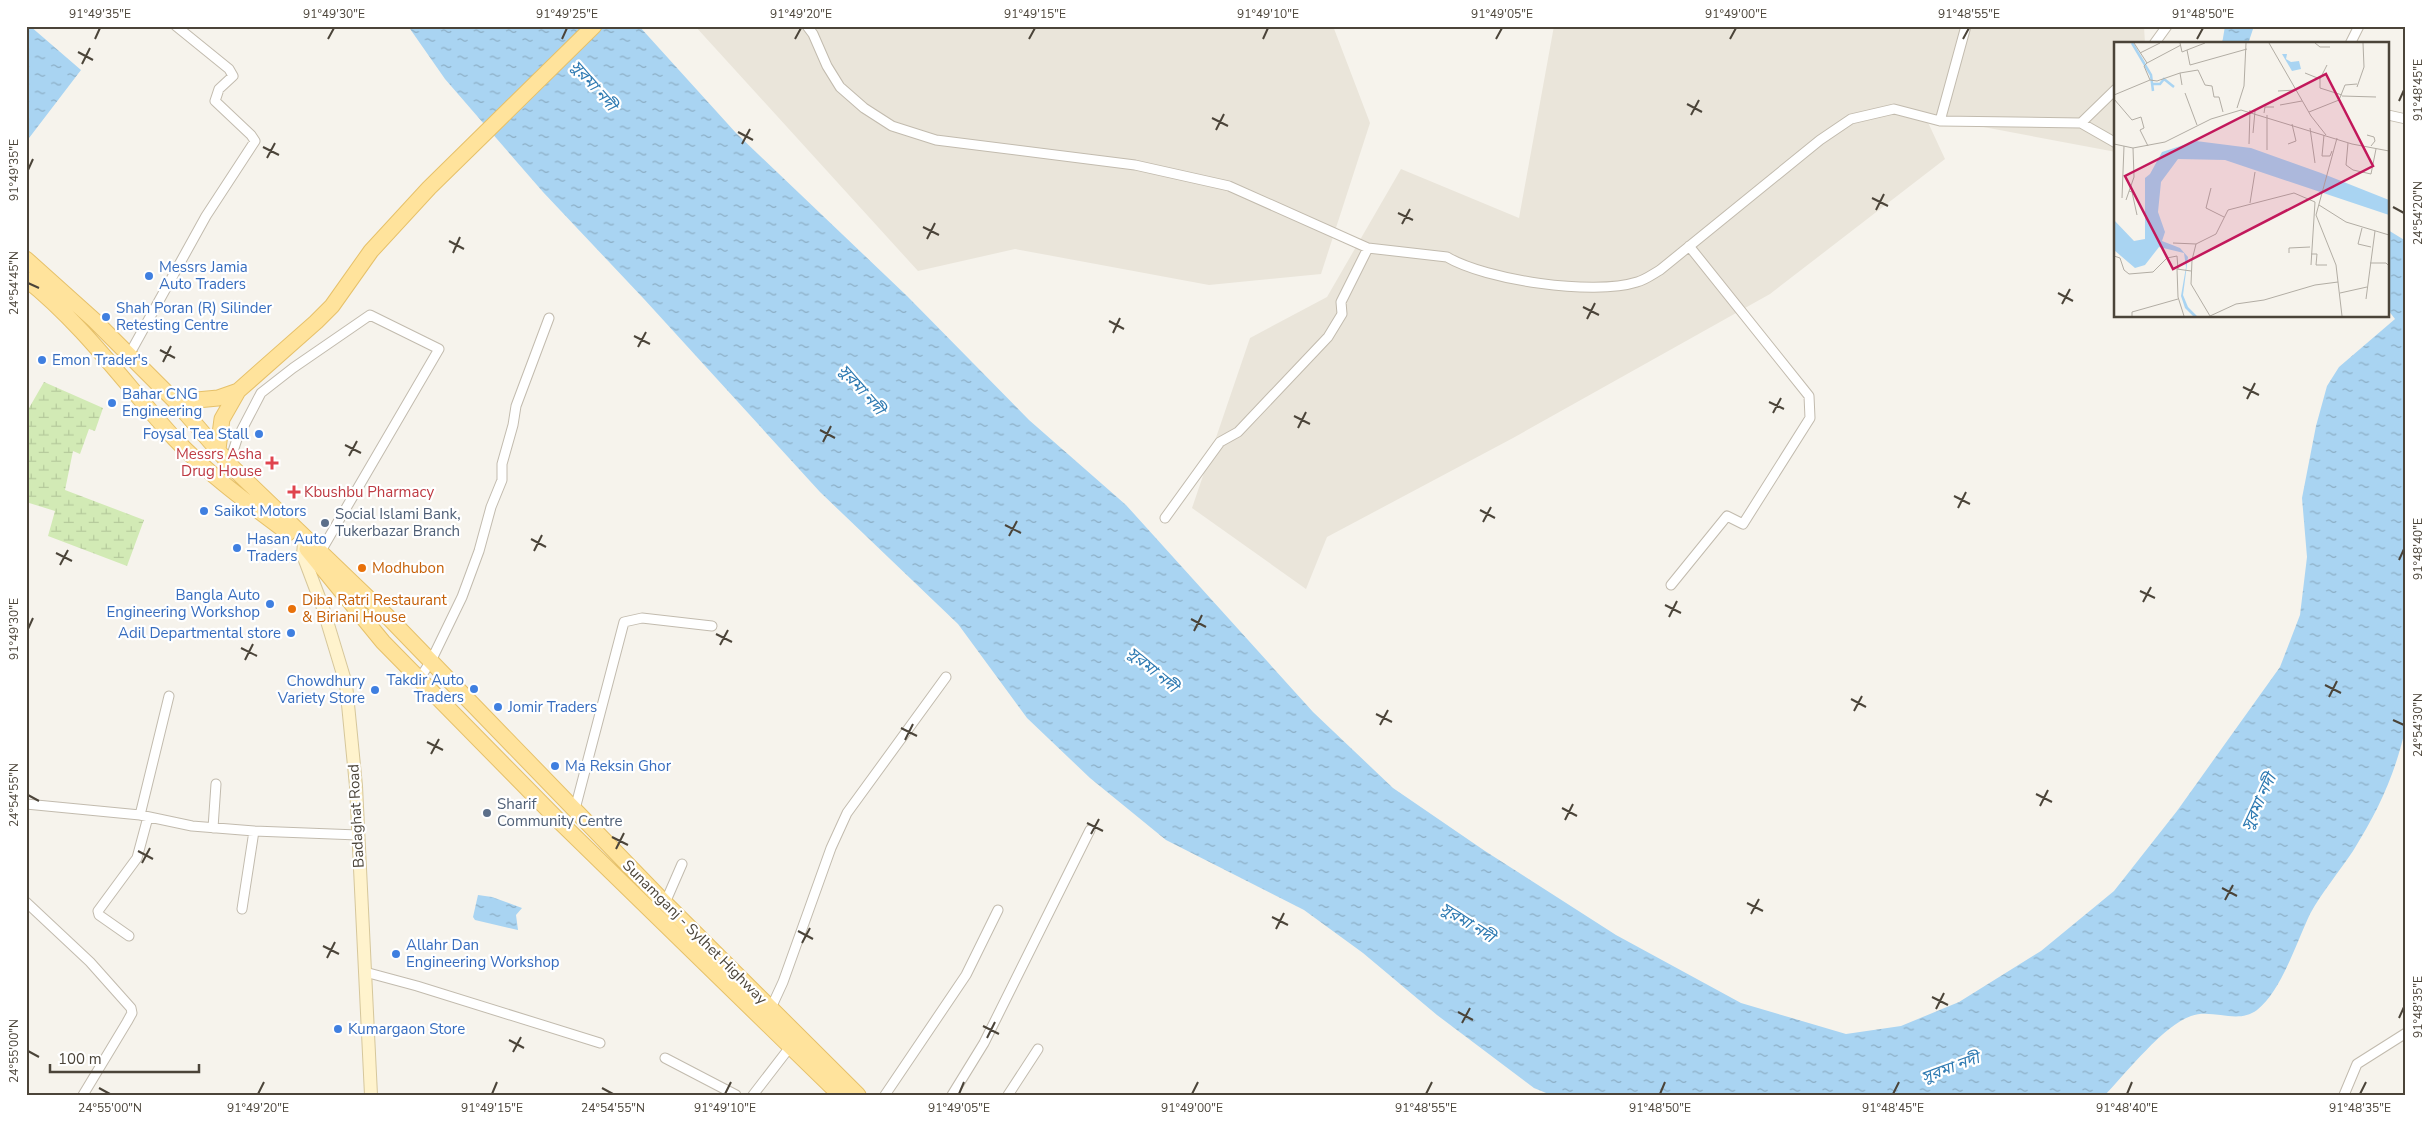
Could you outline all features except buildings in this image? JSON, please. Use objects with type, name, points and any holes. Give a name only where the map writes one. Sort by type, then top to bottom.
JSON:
[{"type":"main road","points":[[218,449],[222,419],[238,391],[332,306],[371,251],[429,188],[594,26]]},
{"type":"main road","name":"Sunamganj - Sylhet Highway","points":[[26,259],[88,314],[176,402],[229,464],[305,541],[383,642],[840,1095]]},
{"type":"main road","name":"Sunamganj - Sylhet Highway","points":[[26,279],[60,308],[175,438],[207,471],[321,551],[398,627],[665,903],[858,1095]]},
{"type":"main road","points":[[176,402],[218,398],[238,391]]},
{"type":"main road","points":[[175,438],[193,422]]},
{"type":"main road","name":"Badaghat Road","points":[[305,541],[303,555],[323,608],[346,684],[356,786],[371,1095]]},
{"type":"main road","points":[[383,642],[398,627]]},
{"type":"main road","points":[[504,764],[517,751]]},
{"type":"street","points":[[129,355],[206,216],[255,141],[215,101],[219,89],[233,76],[229,69],[176,26]]},
{"type":"street","points":[[807,26],[813,34],[826,66],[840,87],[864,108],[892,126],[936,140],[1135,165],[1229,186],[1368,248],[1447,257],[1456,262],[1507,277],[1560,286],[1612,287],[1638,282],[1660,270],[1820,140],[1851,119],[1894,109],[1940,121],[2081,123],[2114,142]]},
{"type":"street","points":[[1940,121],[1966,26]]},
{"type":"street","points":[[2155,42],[2167,26]]},
{"type":"street","points":[[2351,42],[2359,26]]},
{"type":"street","points":[[2081,123],[2114,91]]},
{"type":"street","points":[[2390,115],[2406,119]]},
{"type":"street","points":[[1671,585],[1727,516],[1743,524],[1810,418],[1809,396],[1689,246]]},
{"type":"street","points":[[1165,518],[1220,442],[1238,432],[1328,337],[1342,314],[1341,302],[1368,248]]},
{"type":"street","points":[[229,464],[237,439],[261,392],[292,368],[370,315],[439,349],[321,551]]},
{"type":"street","points":[[420,678],[431,661],[462,597],[479,551],[491,507],[502,480],[502,464],[513,425],[516,406],[549,318]]},
{"type":"street","points":[[575,809],[624,622],[642,618],[712,626]]},
{"type":"street","points":[[771,1008],[783,982],[831,848],[847,812],[946,677]]},
{"type":"street","points":[[129,936],[99,915],[98,912],[137,858],[169,696]]},
{"type":"street","points":[[213,828],[216,784]]},
{"type":"street","points":[[26,804],[144,816],[213,828],[358,835]]},
{"type":"street","points":[[952,1095],[984,1043],[1090,830]]},
{"type":"street","points":[[242,909],[254,831]]},
{"type":"street","points":[[665,903],[682,864]]},
{"type":"street","points":[[26,902],[90,962],[131,1008],[132,1012],[127,1022],[83,1095]]},
{"type":"street","points":[[884,1095],[966,976],[998,910]]},
{"type":"street","points":[[365,972],[418,986],[600,1043]]},
{"type":"street","points":[[2344,1095],[2357,1064],[2406,1033]]},
{"type":"street","points":[[753,1095],[790,1047]]},
{"type":"street","points":[[1008,1095],[1038,1049]]},
{"type":"street","points":[[665,1058],[736,1095]]},
{"type":"shaded area","points":[[695,26],[1333,26],[1370,123],[1321,274],[1209,285],[1015,249],[918,271]]},
{"type":"shaded area","points":[[1554,26],[2144,26],[2145,42],[2114,42],[2114,152],[1925,116],[1945,159],[1770,294],[1513,438],[1327,537],[1306,589],[1192,508],[1250,338],[1327,297],[1401,169],[1519,218]]},
{"type":"green space","points":[[44,382],[103,408],[95,431],[89,429],[80,454],[73,451],[65,490],[144,520],[127,566],[48,536],[55,511],[26,502],[26,410]]},
{"type":"water","points":[[26,26],[30,26],[81,70],[26,142]]},
{"type":"water","name":"সুরমা নদী","points":[[408,26],[639,26],[736,133],[907,296],[1029,420],[1126,505],[1313,712],[1393,788],[1485,851],[1616,935],[1741,1003],[1846,1034],[1901,1026],[1959,1002],[2041,951],[2114,891],[2177,811],[2280,667],[2300,615],[2307,557],[2302,498],[2316,426],[2327,386],[2339,367],[2395,319],[2390,313],[2390,231],[2406,241],[2406,726],[2397,760],[2385,791],[2362,836],[2310,914],[2281,979],[2266,1002],[2257,1010],[2241,1016],[2199,1014],[2180,1021],[2157,1039],[2105,1095],[1551,1095],[1534,1088],[1437,1015],[1363,953],[1304,910],[1166,840],[1090,778],[1027,718],[958,624],[820,492],[644,299],[543,192],[445,79]]},
{"type":"water","points":[[2225,26],[2254,26],[2249,42],[2222,42]]},
{"type":"water","points":[[478,895],[492,897],[522,908],[516,915],[518,930],[475,920],[473,917]]},
{"type":"place","name":"Messrs Jamia Auto Traders","points":[[149,276]]},
{"type":"place","name":"Shah Poran (R) Silinder Retesting Centre","points":[[106,317]]},
{"type":"place","name":"Emon Trader's","points":[[42,360]]},
{"type":"place","name":"Bahar CNG Engineering","points":[[112,403]]},
{"type":"place","name":"Foysal Tea Stall","points":[[259,434]]},
{"type":"place","name":"Messrs Asha Drug House","points":[[272,463]]},
{"type":"place","name":"Kbushbu Pharmacy","points":[[294,492]]},
{"type":"place","name":"Saikot Motors","points":[[204,511]]},
{"type":"place","name":"Social Islami Bank, Tukerbazar Branch","points":[[325,523]]},
{"type":"place","name":"Hasan Auto Traders","points":[[237,548]]},
{"type":"place","name":"Modhubon","points":[[362,568]]},
{"type":"place","name":"Bangla Auto Engineering Workshop","points":[[270,604]]},
{"type":"place","name":"Diba Ratri Restaurant & Biriani House","points":[[292,609]]},
{"type":"place","name":"Adil Departmental store","points":[[291,633]]},
{"type":"place","name":"Takdir Auto Traders","points":[[474,689]]},
{"type":"place","name":"Chowdhury Variety Store","points":[[375,690]]},
{"type":"place","name":"Jomir Traders","points":[[498,707]]},
{"type":"place","name":"Ma Reksin Ghor","points":[[555,766]]},
{"type":"place","name":"Sharif Community Centre","points":[[487,813]]},
{"type":"place","name":"Allahr Dan Engineering Workshop","points":[[396,954]]},
{"type":"place","name":"Kumargaon Store","points":[[338,1029]]}]
